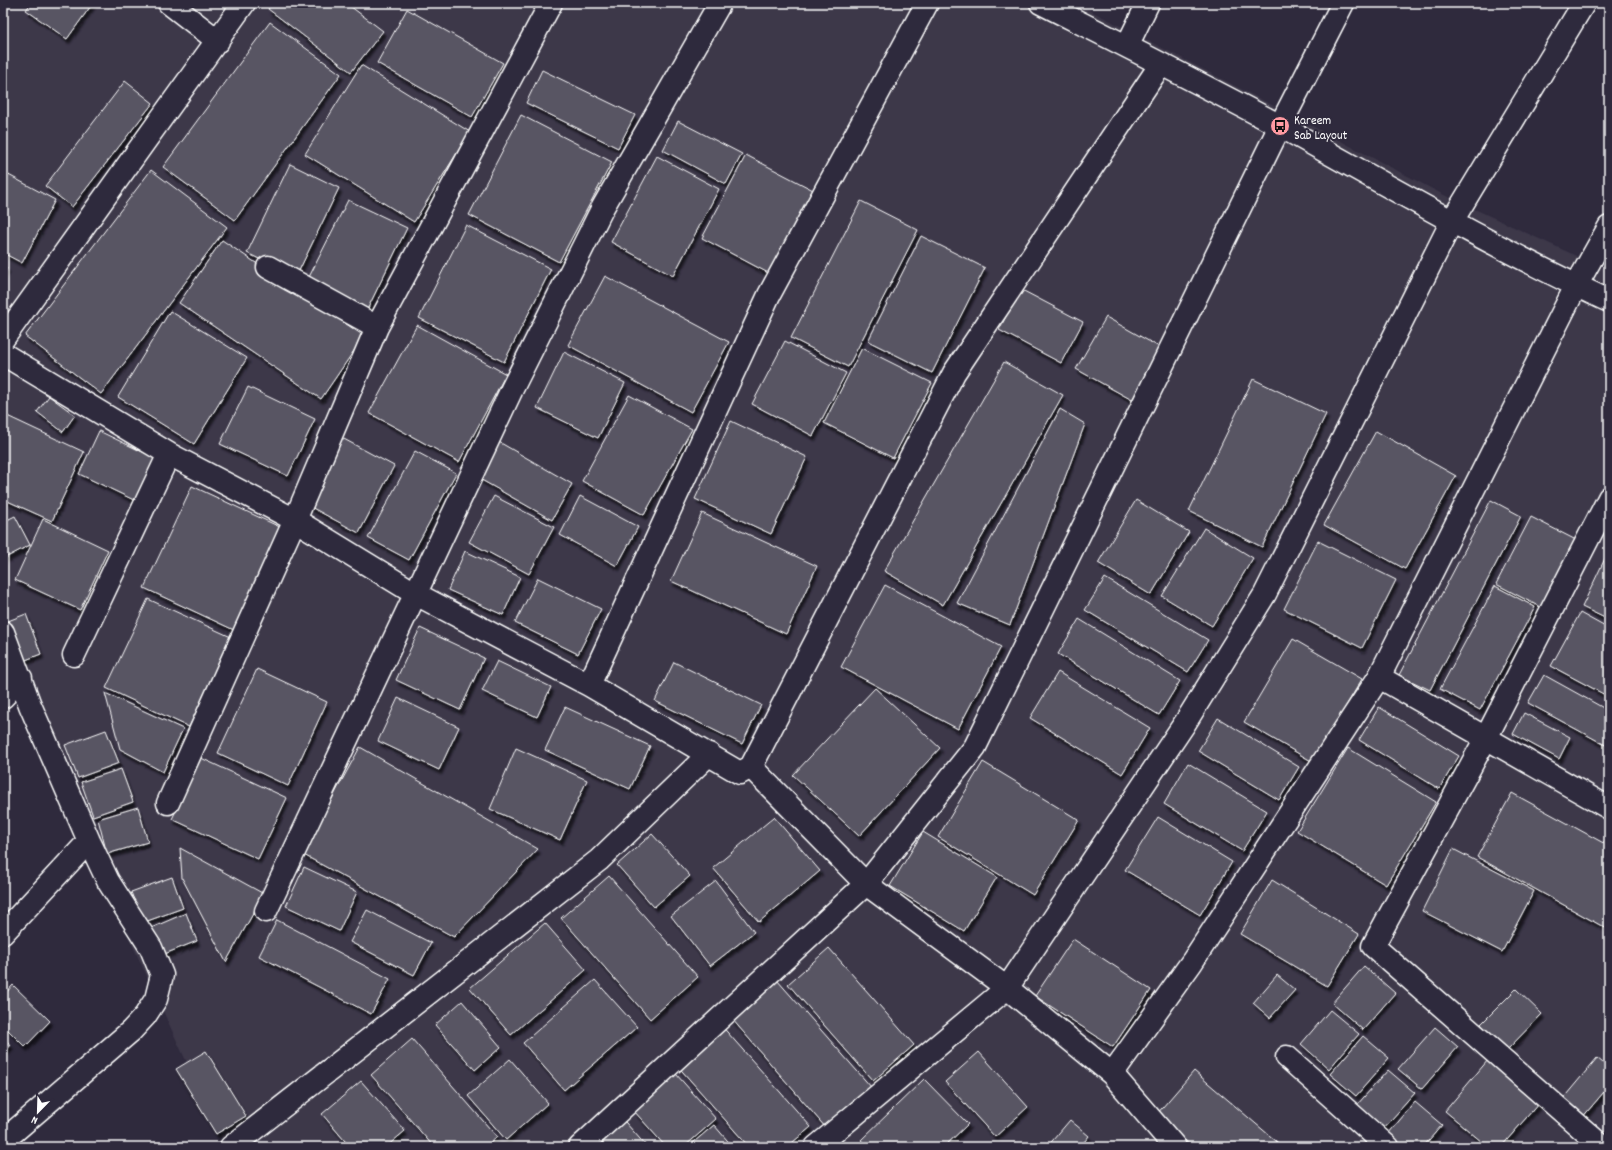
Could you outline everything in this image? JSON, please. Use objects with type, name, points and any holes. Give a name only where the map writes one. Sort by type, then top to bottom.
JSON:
[{"type":"street","points":[[169,3],[218,40]]},
{"type":"street","points":[[3,339],[244,3]]},
{"type":"street","points":[[168,803],[295,520],[377,328],[551,3]]},
{"type":"street","points":[[266,911],[512,389],[603,207],[720,3]]},
{"type":"street","points":[[589,685],[769,295],[927,3]]},
{"type":"street","points":[[1041,3],[1162,64],[1280,126],[1452,221],[1576,286],[1609,301]]},
{"type":"street","points":[[1127,46],[1148,3]]},
{"type":"street","points":[[580,1147],[866,884],[975,748],[1280,126],[1343,3]]},
{"type":"street","points":[[816,1147],[1007,988],[1185,723],[1265,594],[1452,221],[1584,3]]},
{"type":"street","points":[[3,354],[169,454],[295,520],[416,594],[589,685],[740,773],[751,767],[954,373],[1162,64]]},
{"type":"street","points":[[1112,1074],[1192,962],[1379,677],[1576,286],[1609,227]]},
{"type":"street","points":[[268,266],[377,328]]},
{"type":"street","points":[[74,655],[169,454]]},
{"type":"street","points":[[1603,1147],[1373,946],[1486,738],[1609,498]]},
{"type":"street","points":[[3,632],[30,705],[89,841],[108,881],[151,948],[162,975],[156,998],[145,1016],[131,1031],[3,1141]]},
{"type":"street","points":[[1379,677],[1486,738],[1606,800]]},
{"type":"street","points":[[3,697],[21,678]]},
{"type":"street","points":[[230,1147],[599,860],[709,754]]},
{"type":"street","points":[[751,767],[866,884],[1007,988],[1112,1074],[1176,1147]]},
{"type":"street","points":[[3,932],[89,841]]},
{"type":"street","points":[[1287,1057],[1388,1147]]},
{"type":"shaded area","points":[[3,3],[1076,3],[1444,195],[1609,271],[1609,1147],[226,1147],[3,666]]},
{"type":"building","points":[[31,3],[93,3],[67,39],[26,10]]},
{"type":"building","points":[[272,3],[346,3],[383,31],[351,72],[268,9]]},
{"type":"building","points":[[407,9],[503,63],[472,117],[377,63]]},
{"type":"building","points":[[270,22],[341,74],[235,220],[163,167]]},
{"type":"building","points":[[361,65],[470,132],[414,222],[305,154]]},
{"type":"building","points":[[542,70],[635,115],[618,148],[526,103]]},
{"type":"building","points":[[125,81],[153,103],[72,207],[45,186]]},
{"type":"building","points":[[521,115],[612,162],[559,262],[469,215]]},
{"type":"building","points":[[678,121],[742,154],[726,184],[663,150]]},
{"type":"building","points":[[746,155],[815,191],[772,275],[702,238]]},
{"type":"building","points":[[657,156],[719,189],[673,276],[611,242]]},
{"type":"building","points":[[290,164],[339,188],[296,277],[247,253]]},
{"type":"building","points":[[151,170],[227,227],[101,394],[25,336]]},
{"type":"building","points":[[3,172],[55,200],[22,263],[3,253]]},
{"type":"building","points":[[348,200],[407,228],[367,310],[307,281]]},
{"type":"building","points":[[861,201],[918,230],[848,367],[791,338]]},
{"type":"building","points":[[466,225],[551,269],[504,362],[419,318]]},
{"type":"building","points":[[921,236],[985,268],[932,373],[868,341]]},
{"type":"building","points":[[222,240],[364,336],[321,399],[179,303]]},
{"type":"building","points":[[3,266],[7,268],[3,276]]},
{"type":"building","points":[[605,276],[729,342],[691,412],[568,345]]},
{"type":"building","points":[[1020,289],[1083,322],[1061,363],[999,330]]},
{"type":"building","points":[[170,311],[247,358],[194,444],[118,397]]},
{"type":"building","points":[[1106,317],[1161,348],[1132,400],[1076,369]]},
{"type":"building","points":[[417,325],[506,374],[459,462],[369,413]]},
{"type":"building","points":[[785,341],[846,373],[813,436],[752,404]]},
{"type":"building","points":[[862,348],[932,383],[893,458],[824,423]]},
{"type":"building","points":[[564,352],[625,383],[598,438],[537,408]]},
{"type":"building","points":[[1004,362],[1063,395],[943,605],[884,571]]},
{"type":"building","points":[[1253,379],[1326,414],[1262,547],[1189,511]]},
{"type":"building","points":[[248,387],[315,419],[288,476],[220,444]]},
{"type":"building","points":[[629,395],[692,429],[644,515],[582,481]]},
{"type":"building","points":[[49,396],[75,415],[63,432],[37,412]]},
{"type":"building","points":[[1060,409],[1085,424],[1010,625],[957,603]]},
{"type":"building","points":[[3,414],[84,452],[52,521],[3,499]]},
{"type":"building","points":[[731,421],[807,457],[771,534],[695,499]]},
{"type":"building","points":[[99,431],[155,458],[136,501],[79,474]]},
{"type":"building","points":[[1376,431],[1456,476],[1405,569],[1324,525]]},
{"type":"building","points":[[342,438],[394,466],[359,533],[307,505]]},
{"type":"building","points":[[499,442],[572,484],[552,520],[478,478]]},
{"type":"building","points":[[415,451],[456,473],[409,560],[368,538]]},
{"type":"building","points":[[192,486],[282,528],[234,630],[144,588]]},
{"type":"building","points":[[494,496],[554,527],[529,574],[469,542]]},
{"type":"building","points":[[580,496],[638,527],[617,566],[560,535]]},
{"type":"building","points":[[1136,500],[1189,532],[1151,595],[1098,563]]},
{"type":"building","points":[[1491,500],[1521,516],[1430,690],[1399,675]]},
{"type":"building","points":[[702,513],[817,566],[786,634],[671,581]]},
{"type":"building","points":[[15,516],[30,545],[3,559],[3,522]]},
{"type":"building","points":[[1531,517],[1576,540],[1540,607],[1496,584]]},
{"type":"building","points":[[43,519],[108,550],[80,610],[15,580]]},
{"type":"building","points":[[1204,528],[1253,558],[1212,626],[1162,596]]},
{"type":"building","points":[[1318,541],[1396,580],[1362,648],[1284,609]]},
{"type":"building","points":[[1609,550],[1609,620],[1582,607]]},
{"type":"building","points":[[465,551],[520,577],[503,615],[448,590]]},
{"type":"building","points":[[538,578],[601,609],[578,654],[515,623]]},
{"type":"building","points":[[1105,578],[1208,640],[1188,672],[1085,610]]},
{"type":"building","points":[[885,585],[1001,647],[958,729],[841,667]]},
{"type":"building","points":[[1495,586],[1535,607],[1480,710],[1440,689]]},
{"type":"building","points":[[148,599],[231,637],[189,727],[106,688]]},
{"type":"building","points":[[1580,613],[1609,629],[1609,697],[1551,666]]},
{"type":"building","points":[[26,614],[41,654],[23,661],[8,621]]},
{"type":"building","points":[[1079,619],[1180,681],[1159,715],[1058,654]]},
{"type":"building","points":[[420,628],[484,658],[460,710],[396,680]]},
{"type":"building","points":[[1293,639],[1362,679],[1313,762],[1244,722]]},
{"type":"building","points":[[497,661],[551,687],[537,717],[482,691]]},
{"type":"building","points":[[674,662],[761,705],[742,744],[655,701]]},
{"type":"building","points":[[257,669],[327,702],[288,786],[218,753]]},
{"type":"building","points":[[1058,672],[1150,728],[1122,774],[1030,718]]},
{"type":"building","points":[[1544,675],[1609,711],[1609,747],[1528,703]]},
{"type":"building","points":[[875,688],[940,748],[859,836],[793,775]]},
{"type":"building","points":[[105,693],[183,729],[163,772],[120,749]]},
{"type":"building","points":[[398,698],[459,727],[439,770],[378,741]]},
{"type":"building","points":[[565,707],[650,746],[630,789],[545,750]]},
{"type":"building","points":[[1379,707],[1459,756],[1439,789],[1359,740]]},
{"type":"building","points":[[1524,713],[1570,737],[1559,759],[1513,734]]},
{"type":"building","points":[[1218,718],[1299,767],[1279,800],[1198,751]]},
{"type":"building","points":[[106,730],[119,763],[78,778],[65,745]]},
{"type":"building","points":[[360,747],[538,849],[454,937],[302,854]]},
{"type":"building","points":[[516,748],[587,780],[560,840],[490,809]]},
{"type":"building","points":[[1348,748],[1436,802],[1386,885],[1297,831]]},
{"type":"building","points":[[201,758],[287,798],[258,859],[172,819]]},
{"type":"building","points":[[983,762],[1079,820],[1033,895],[938,837]]},
{"type":"building","points":[[1188,763],[1267,811],[1242,851],[1164,804]]},
{"type":"building","points":[[121,769],[133,802],[93,816],[81,782]]},
{"type":"building","points":[[1512,793],[1609,846],[1609,930],[1477,857]]},
{"type":"building","points":[[138,807],[148,842],[107,854],[98,819]]},
{"type":"building","points":[[774,817],[820,871],[759,922],[713,868]]},
{"type":"building","points":[[1158,817],[1232,862],[1200,915],[1125,870]]},
{"type":"building","points":[[923,832],[997,877],[964,931],[890,886]]},
{"type":"building","points":[[652,834],[690,876],[654,907],[617,865]]},
{"type":"building","points":[[180,848],[264,894],[226,962],[182,878]]},
{"type":"building","points":[[1453,849],[1534,891],[1502,952],[1422,911]]},
{"type":"building","points":[[304,867],[357,892],[339,931],[286,906]]},
{"type":"building","points":[[609,876],[698,977],[650,1019],[561,918]]},
{"type":"building","points":[[172,877],[183,908],[142,923],[131,892]]},
{"type":"building","points":[[1272,880],[1359,934],[1327,986],[1240,934]]},
{"type":"building","points":[[716,881],[754,932],[710,966],[671,916]]},
{"type":"building","points":[[367,910],[431,943],[414,975],[350,942]]},
{"type":"building","points":[[186,913],[197,941],[162,955],[151,928]]},
{"type":"building","points":[[277,920],[390,979],[371,1014],[259,956]]},
{"type":"building","points":[[545,923],[586,970],[511,1035],[470,988]]},
{"type":"building","points":[[1073,939],[1151,990],[1113,1047],[1035,996]]},
{"type":"building","points":[[829,948],[914,1045],[873,1081],[788,984]]},
{"type":"building","points":[[1364,966],[1395,993],[1363,1030],[1332,1003]]},
{"type":"building","points":[[1277,975],[1295,990],[1270,1018],[1253,1003]]},
{"type":"building","points":[[595,980],[637,1027],[564,1090],[523,1043]]},
{"type":"building","points":[[777,980],[872,1088],[826,1128],[732,1019]]},
{"type":"building","points":[[13,985],[50,1021],[25,1047],[3,1025],[3,996]]},
{"type":"building","points":[[1516,989],[1542,1014],[1507,1050],[1481,1024]]},
{"type":"building","points":[[462,1001],[501,1047],[475,1070],[435,1025]]},
{"type":"building","points":[[1330,1010],[1359,1034],[1329,1069],[1301,1044]]},
{"type":"building","points":[[720,1024],[811,1127],[787,1147],[749,1147],[675,1063]]},
{"type":"building","points":[[1435,1027],[1458,1047],[1422,1089],[1398,1069]]},
{"type":"building","points":[[1363,1036],[1389,1058],[1356,1096],[1330,1074]]},
{"type":"building","points":[[3,1038],[11,1045],[3,1054]]},
{"type":"building","points":[[412,1039],[497,1137],[486,1147],[434,1147],[371,1075]]},
{"type":"building","points":[[206,1051],[246,1116],[216,1134],[176,1069]]},
{"type":"building","points":[[979,1052],[1028,1107],[995,1137],[945,1082]]},
{"type":"building","points":[[1597,1058],[1609,1068],[1609,1086],[1581,1119],[1561,1101]]},
{"type":"building","points":[[510,1059],[548,1103],[506,1140],[468,1096]]},
{"type":"building","points":[[1488,1060],[1539,1103],[1501,1147],[1488,1147],[1445,1111]]},
{"type":"building","points":[[1388,1070],[1415,1093],[1383,1129],[1356,1106]]},
{"type":"building","points":[[1194,1071],[1283,1147],[1193,1147],[1156,1115]]},
{"type":"building","points":[[676,1074],[716,1119],[684,1147],[666,1147],[634,1111]]},
{"type":"building","points":[[924,1079],[968,1124],[944,1147],[868,1147],[861,1140]]},
{"type":"building","points":[[361,1081],[405,1131],[386,1147],[350,1147],[322,1114]]},
{"type":"building","points":[[1415,1102],[1442,1125],[1423,1147],[1403,1147],[1388,1134]]},
{"type":"building","points":[[619,1115],[647,1147],[583,1147]]},
{"type":"building","points":[[1070,1120],[1089,1136],[1080,1147],[1047,1147]]},
{"type":"building","points":[[714,1125],[733,1147],[688,1147]]},
{"type":"place","name":"Kareem Sab Layout","points":[[1280,126]]}]
